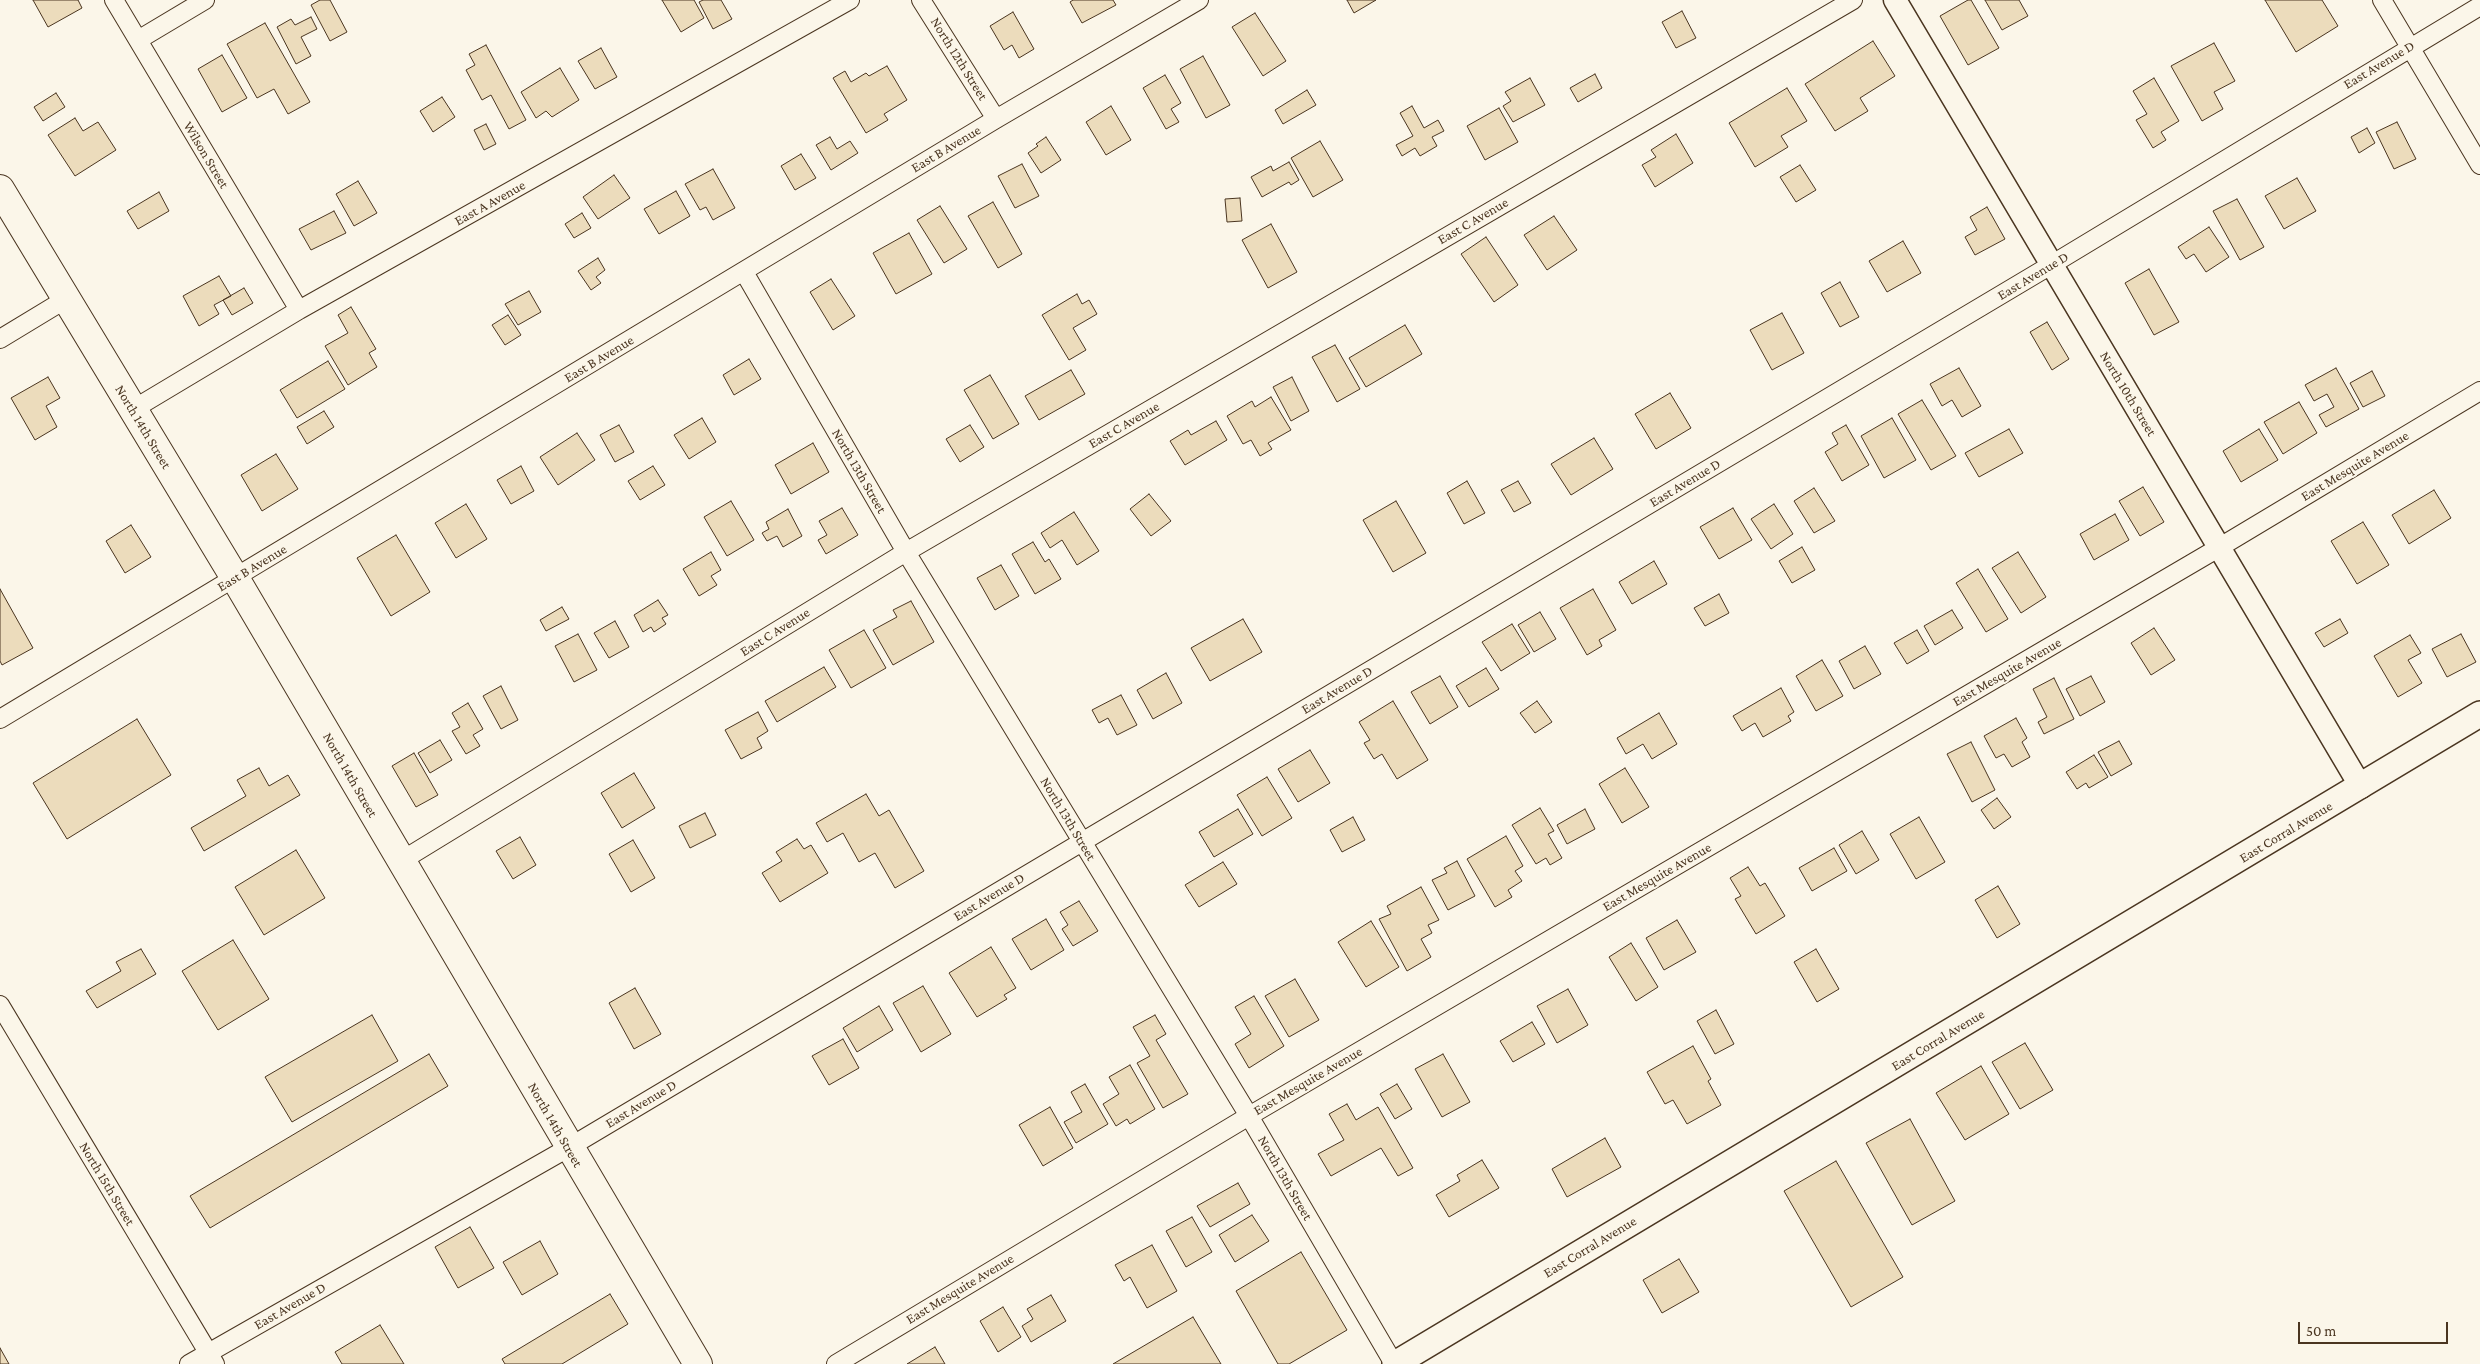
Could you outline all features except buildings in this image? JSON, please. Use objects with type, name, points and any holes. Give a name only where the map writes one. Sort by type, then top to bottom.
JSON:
[{"type":"main road","name":"North 14th Street","points":[[0,189],[235,578],[568,1148],[698,1364]]},
{"type":"main road","name":"East Corral Avenue","points":[[1394,1364],[2361,787],[2480,714]]},
{"type":"street","name":"Wilson Street","points":[[114,0],[299,310]]},
{"type":"street","points":[[138,40],[205,0]]},
{"type":"street","name":"East A Avenue","points":[[132,410],[299,310],[850,0]]},
{"type":"street","name":"North 12th Street","points":[[921,0],[996,119]]},
{"type":"street","name":"East B Avenue","points":[[0,718],[996,119],[1199,0]]},
{"type":"street","name":"East C Avenue","points":[[401,861],[906,552],[1853,0]]},
{"type":"street","name":"North 10th Street","points":[[1895,0],[2361,787]]},
{"type":"street","points":[[2382,0],[2480,166]]},
{"type":"street","name":"East Avenue D","points":[[189,1364],[211,1358],[568,1148],[2051,265],[2410,46],[2480,6]]},
{"type":"street","name":"North 13th Street","points":[[744,272],[906,552],[1248,1116],[1394,1364]]},
{"type":"street","points":[[0,339],[66,299]]},
{"type":"street","name":"East Mesquite Avenue","points":[[836,1364],[1248,1116],[2220,547],[2480,392]]},
{"type":"street","name":"North 15th Street","points":[[0,1005],[211,1358]]}]
